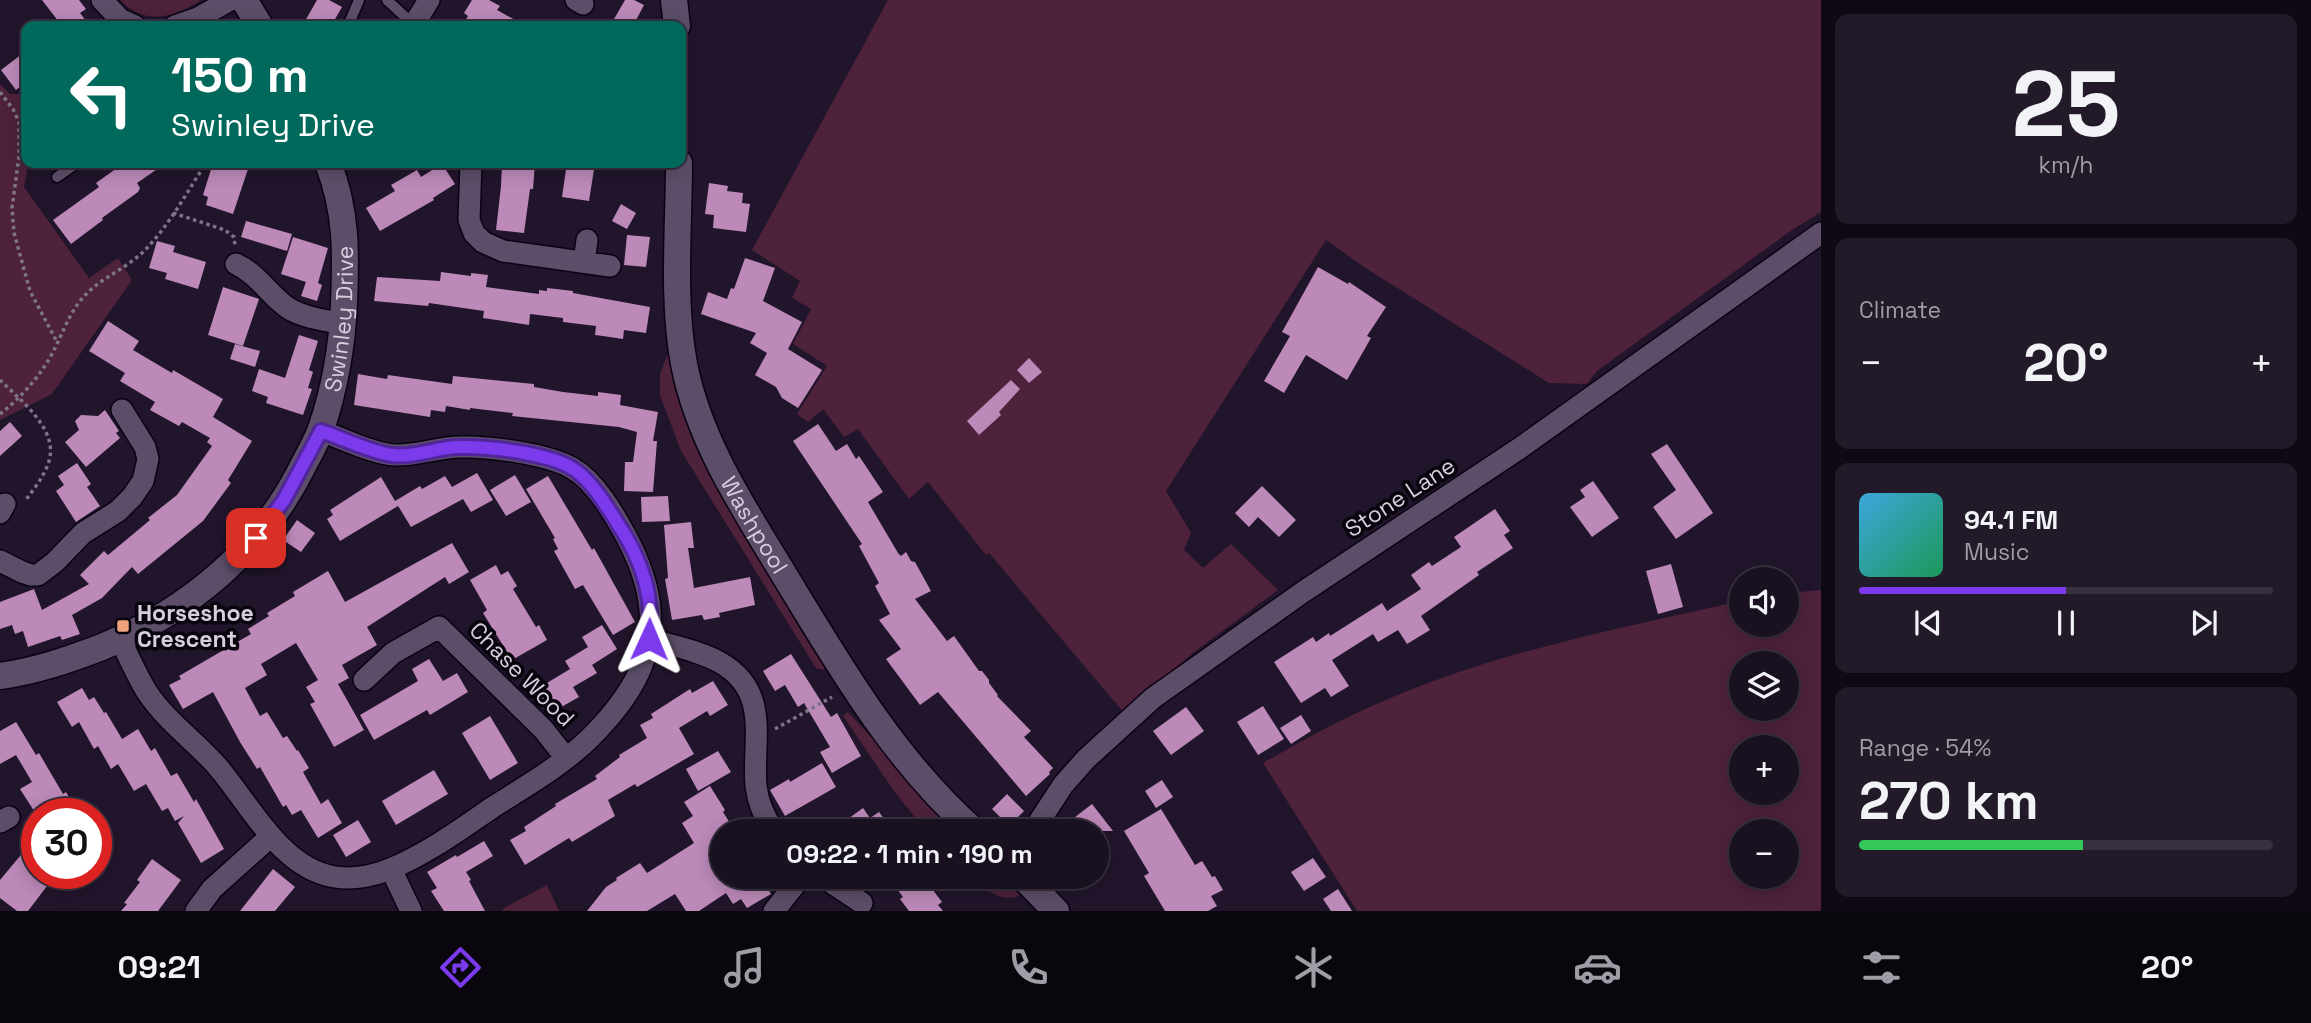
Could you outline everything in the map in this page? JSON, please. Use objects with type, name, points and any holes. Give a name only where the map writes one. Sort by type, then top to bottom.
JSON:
[{"type":"street","points":[[102,0],[124,21]]},
{"type":"street","points":[[188,21],[207,14],[230,0]]},
{"type":"street","points":[[244,0],[257,21]]},
{"type":"street","points":[[417,21],[429,0]]},
{"type":"street","points":[[674,0],[676,21]]},
{"type":"street","name":"Swinley Drive","points":[[0,676],[52,666],[149,626],[215,580],[243,553],[284,500],[321,431],[340,356],[347,247],[341,208],[329,168]]},
{"type":"street","points":[[471,168],[469,220],[474,233],[483,242],[503,251],[610,266]]},
{"type":"street","name":"Washpool","points":[[679,168],[678,288],[681,331],[684,362],[701,422],[744,509],[852,685],[914,771],[962,819]]},
{"type":"street","name":"Stone Lane","points":[[1041,819],[1063,785],[1086,759],[1153,698],[1303,592],[1531,441],[1821,233]]},
{"type":"street","points":[[584,262],[587,240]]},
{"type":"street","points":[[236,264],[249,271],[297,313],[343,324]]},
{"type":"street","points":[[0,561],[22,572],[38,575],[83,533],[118,511],[132,498],[143,481],[148,459],[145,447],[122,410]]},
{"type":"street","points":[[120,639],[154,701],[218,766],[291,857],[326,876],[345,878],[391,869],[475,819],[566,758],[590,738],[627,693],[640,670],[649,639],[651,619],[650,598],[639,561],[595,490],[572,468],[531,455],[460,447],[411,455],[390,455],[321,431]]},
{"type":"street","name":"Chase Wood","points":[[364,680],[393,653],[441,617],[566,758]]},
{"type":"street","points":[[649,639],[717,661],[732,670],[751,697],[758,735],[758,797],[766,819]]},
{"type":"street","points":[[196,911],[212,889],[271,835]]},
{"type":"street","points":[[391,869],[411,911]]},
{"type":"street","points":[[774,911],[791,889]]},
{"type":"street","points":[[840,889],[862,903]]},
{"type":"street","points":[[1035,889],[1056,911]]},
{"type":"lane","points":[[350,21],[359,0]]},
{"type":"lane","points":[[387,0],[409,21]]},
{"type":"lane","points":[[57,177],[70,168]]},
{"type":"path","points":[[0,92],[19,121],[19,156],[13,184],[14,233],[30,291],[57,342]]},
{"type":"path","points":[[0,414],[19,398],[45,365],[81,299],[145,250],[203,168]]},
{"type":"path","points":[[173,213],[225,230],[234,237],[236,264]]},
{"type":"path","points":[[0,380],[19,398],[44,429],[51,446],[42,476],[18,511],[3,509]]},
{"type":"path","points":[[758,735],[769,733],[852,685]]},
{"type":"shaded area","points":[[120,0],[201,0],[170,15],[149,16],[139,14]]},
{"type":"shaded area","points":[[888,0],[1821,0],[1821,212],[1792,230],[1597,371],[1587,384],[1549,383],[1367,269],[1326,240],[1166,491],[1191,533],[1184,550],[1203,568],[1231,544],[1278,590],[1194,652],[1124,713],[989,553],[986,555],[928,482],[909,499],[858,429],[844,437],[823,409],[808,422],[797,414],[827,366],[793,344],[811,309],[792,298],[800,281],[752,250]]},
{"type":"shaded area","points":[[0,84],[10,94],[21,94],[21,168],[28,168],[24,187],[89,278],[118,258],[132,280],[52,394],[0,420]]},
{"type":"shaded area","points":[[671,352],[826,665],[823,670],[816,668],[681,451],[660,395],[660,374]]},
{"type":"shaded area","points":[[1821,590],[1821,911],[1357,911],[1263,763],[1354,714],[1429,683],[1517,654],[1729,604],[1729,637],[1799,637],[1799,592]]},
{"type":"shaded area","points":[[848,712],[947,819],[916,819],[843,716]]},
{"type":"shaded area","points":[[547,885],[559,911],[502,911],[504,908]]},
{"type":"shaded area","points":[[986,889],[1014,889],[1020,896],[1012,898]]},
{"type":"building","points":[[42,0],[79,0],[86,9],[80,13],[86,21],[58,21]]},
{"type":"building","points":[[317,0],[329,0],[342,7],[334,21],[305,21]]},
{"type":"building","points":[[472,0],[489,0],[500,6],[497,10],[517,21],[465,21],[468,16],[464,13]]},
{"type":"building","points":[[625,0],[634,0],[644,5],[636,21],[613,21]]},
{"type":"building","points":[[21,55],[21,86],[16,90],[1,70]]},
{"type":"building","points":[[117,168],[159,168],[137,183],[140,188],[138,192],[71,244],[53,220],[99,187],[96,183]]},
{"type":"building","points":[[211,168],[248,168],[233,214],[206,205],[208,197],[203,195]]},
{"type":"building","points":[[436,168],[445,168],[455,184],[433,198],[434,200],[380,231],[366,208],[395,191],[391,185],[417,170],[421,177]]},
{"type":"building","points":[[502,168],[535,168],[524,233],[496,230]]},
{"type":"building","points":[[566,168],[594,168],[589,201],[562,197]]},
{"type":"building","points":[[709,183],[728,186],[727,191],[743,193],[742,203],[750,204],[746,232],[713,228],[714,215],[705,214]]},
{"type":"building","points":[[621,204],[636,213],[627,229],[612,221]]},
{"type":"building","points":[[246,221],[292,234],[287,251],[241,237]]},
{"type":"building","points":[[627,235],[650,237],[646,267],[624,265]]},
{"type":"building","points":[[293,237],[328,248],[318,283],[322,285],[317,301],[301,296],[306,282],[281,274]]},
{"type":"building","points":[[157,241],[175,246],[173,252],[206,262],[198,289],[165,279],[167,273],[149,268]]},
{"type":"building","points":[[745,258],[775,268],[763,301],[802,322],[788,349],[822,370],[798,408],[782,398],[776,387],[755,375],[767,353],[750,343],[756,333],[701,314],[708,292],[727,299],[731,288],[734,289]]},
{"type":"building","points":[[1318,267],[1348,284],[1349,282],[1386,307],[1367,336],[1371,338],[1347,380],[1306,355],[1284,393],[1264,381],[1290,336],[1282,332]]},
{"type":"building","points":[[441,272],[488,275],[486,287],[539,294],[539,290],[547,291],[547,288],[573,291],[650,307],[646,333],[624,330],[623,339],[595,335],[596,326],[563,322],[563,318],[530,314],[529,325],[483,318],[484,311],[429,303],[428,306],[374,301],[377,277],[440,281]]},
{"type":"building","points":[[223,287],[259,299],[243,346],[208,335]]},
{"type":"building","points":[[108,321],[139,341],[133,350],[223,399],[213,417],[252,441],[228,480],[231,483],[203,521],[138,574],[132,567],[102,598],[72,615],[80,634],[62,640],[60,636],[28,647],[23,631],[15,634],[12,625],[0,629],[0,602],[34,589],[42,610],[89,584],[80,575],[104,551],[108,555],[177,495],[212,446],[207,442],[210,438],[182,422],[179,426],[150,410],[155,402],[120,381],[125,373],[89,351]]},
{"type":"building","points":[[299,335],[318,341],[309,370],[313,372],[308,388],[312,389],[303,415],[266,403],[268,397],[252,391],[259,369],[285,378]]},
{"type":"building","points":[[235,344],[260,351],[255,367],[230,359]]},
{"type":"building","points":[[1029,358],[1042,372],[1029,383],[1017,370]]},
{"type":"building","points":[[358,374],[387,379],[388,375],[452,384],[453,376],[534,384],[534,387],[598,396],[598,392],[621,395],[620,405],[658,412],[653,441],[657,441],[653,492],[624,491],[625,462],[633,462],[637,432],[619,427],[512,416],[513,413],[470,408],[446,406],[445,412],[431,410],[430,417],[354,405]]},
{"type":"building","points":[[1011,380],[1020,389],[999,412],[1001,415],[979,435],[967,421]]},
{"type":"building","points":[[105,410],[119,431],[116,433],[120,438],[86,467],[65,442],[79,430],[75,421],[81,415],[98,416]]},
{"type":"building","points":[[10,422],[22,436],[0,456],[0,431]]},
{"type":"building","points":[[818,424],[836,451],[847,444],[856,459],[859,456],[883,492],[868,502],[898,553],[901,556],[906,552],[911,561],[915,562],[931,591],[915,599],[947,641],[954,636],[979,671],[989,680],[997,696],[1031,731],[1024,737],[1053,768],[1026,796],[938,692],[920,705],[886,659],[901,649],[879,620],[890,614],[875,586],[879,583],[859,546],[862,544],[793,441]]},
{"type":"building","points":[[1667,444],[1713,513],[1676,539],[1653,507],[1676,490],[1651,454]]},
{"type":"building","points":[[77,463],[91,484],[87,487],[100,506],[76,522],[56,491],[64,485],[58,476]]},
{"type":"building","points":[[477,473],[493,500],[471,512],[463,499],[411,527],[395,501],[420,486],[422,489],[445,476],[452,487]]},
{"type":"building","points":[[515,475],[531,502],[506,516],[490,490]]},
{"type":"building","points":[[548,476],[592,550],[594,548],[635,622],[613,635],[583,585],[575,589],[554,551],[558,549],[553,539],[555,538],[526,489]]},
{"type":"building","points":[[381,477],[398,506],[340,541],[327,519],[333,515],[330,510]]},
{"type":"building","points":[[1593,481],[1619,518],[1592,537],[1570,507],[1585,497],[1580,490]]},
{"type":"building","points":[[1262,486],[1296,520],[1279,537],[1258,517],[1249,527],[1235,513]]},
{"type":"building","points":[[668,496],[670,521],[642,522],[641,497]]},
{"type":"building","points":[[1495,509],[1510,531],[1504,535],[1513,548],[1421,616],[1430,630],[1407,644],[1398,630],[1378,642],[1373,634],[1332,660],[1349,686],[1331,697],[1325,688],[1301,703],[1274,662],[1313,637],[1316,642],[1329,633],[1330,636],[1382,603],[1387,611],[1421,589],[1411,575],[1429,562],[1432,566],[1461,547],[1454,537]]},
{"type":"building","points":[[297,520],[315,533],[301,552],[283,540]]},
{"type":"building","points":[[691,522],[694,548],[688,548],[694,588],[750,577],[755,605],[719,613],[720,617],[704,620],[702,615],[672,620],[665,579],[668,578],[664,525]]},
{"type":"building","points":[[452,543],[469,572],[449,584],[445,577],[367,627],[377,645],[342,665],[349,678],[338,684],[364,730],[334,747],[310,704],[315,702],[306,687],[318,680],[296,643],[261,664],[267,675],[245,688],[260,716],[267,712],[283,738],[287,736],[298,750],[309,768],[303,772],[321,804],[328,799],[342,823],[318,838],[301,810],[292,815],[286,805],[283,807],[260,767],[257,769],[240,742],[213,692],[183,709],[169,685],[181,679],[179,676],[251,634],[248,629],[269,616],[267,613],[295,596],[293,592],[328,571],[345,602]]},
{"type":"building","points":[[1671,564],[1683,607],[1658,614],[1646,571]]},
{"type":"building","points":[[496,565],[501,575],[508,571],[517,586],[513,589],[547,640],[512,660],[483,613],[487,610],[470,580]]},
{"type":"building","points":[[602,625],[617,649],[592,665],[597,673],[573,687],[579,697],[556,710],[553,705],[544,709],[536,695],[544,690],[542,686],[570,669],[565,661],[588,647],[582,637]]},
{"type":"building","points":[[791,654],[831,717],[837,713],[861,756],[832,773],[820,752],[830,747],[804,703],[798,707],[785,685],[775,691],[763,671]]},
{"type":"building","points":[[429,659],[443,681],[457,673],[468,692],[430,715],[427,710],[374,740],[360,715],[418,681],[412,669]]},
{"type":"building","points":[[713,681],[728,705],[710,716],[707,711],[679,728],[694,754],[637,787],[635,784],[608,800],[615,816],[572,842],[569,838],[525,865],[510,840],[526,831],[524,827],[556,806],[555,804],[597,779],[595,776],[620,757],[619,755],[647,738],[640,725],[653,718],[651,714],[690,689],[692,693]]},
{"type":"building","points":[[82,688],[89,700],[94,697],[104,713],[106,712],[122,739],[138,729],[151,751],[155,748],[171,776],[177,773],[194,802],[196,799],[224,849],[201,863],[178,823],[184,816],[175,821],[168,808],[162,811],[146,784],[134,791],[118,764],[111,769],[98,746],[94,749],[79,722],[72,727],[57,702]]},
{"type":"building","points":[[1263,706],[1284,739],[1258,755],[1237,722]]},
{"type":"building","points":[[1186,707],[1204,731],[1171,755],[1153,731]]},
{"type":"building","points":[[1301,715],[1311,731],[1291,744],[1280,728]]},
{"type":"building","points":[[490,716],[518,763],[490,780],[462,733]]},
{"type":"building","points":[[16,722],[36,755],[39,753],[63,794],[66,792],[70,798],[26,798],[20,789],[32,782],[16,755],[0,764],[0,731]]},
{"type":"building","points":[[718,751],[731,772],[698,791],[686,769]]},
{"type":"building","points":[[822,763],[836,787],[785,816],[770,790],[789,779],[790,782]]},
{"type":"building","points":[[434,770],[448,794],[396,825],[382,801]]},
{"type":"building","points":[[1162,780],[1173,797],[1156,808],[1145,791]]},
{"type":"building","points":[[710,786],[725,810],[723,812],[727,819],[710,819],[710,889],[768,889],[771,894],[747,908],[741,899],[733,904],[726,893],[699,911],[686,911],[675,894],[647,911],[587,911],[616,878],[640,863],[647,873],[694,843],[682,823],[693,816],[684,802]]},
{"type":"building","points":[[1007,794],[1024,811],[1016,819],[1002,819],[992,809]]},
{"type":"building","points":[[1092,804],[1104,819],[1073,819]]},
{"type":"building","points":[[863,808],[870,818],[879,812],[884,819],[848,819]]},
{"type":"building","points":[[1161,809],[1195,865],[1202,861],[1223,890],[1211,896],[1217,906],[1208,911],[1165,911],[1144,876],[1149,873],[1124,831]]},
{"type":"building","points":[[358,820],[371,842],[346,857],[333,835]]},
{"type":"building","points":[[484,841],[493,856],[466,872],[485,911],[444,911],[431,891],[437,888],[427,872]]},
{"type":"building","points":[[21,855],[21,889],[45,889],[28,911],[17,911],[0,898],[0,880]]},
{"type":"building","points":[[1313,858],[1326,877],[1304,891],[1291,872]]},
{"type":"building","points":[[152,859],[181,880],[158,911],[121,911],[140,882],[137,880]]},
{"type":"building","points":[[273,869],[295,887],[275,911],[240,911]]},
{"type":"building","points":[[897,889],[932,889],[942,902],[938,905],[943,911],[909,911],[900,899],[903,897]]},
{"type":"building","points":[[1338,889],[1352,911],[1331,911],[1323,899]]},
{"type":"place","name":"Horseshoe Crescent","points":[[123,626]]},
{"type":"route","points":[[256,538],[284,500],[321,431],[390,455],[411,455],[460,447],[497,449],[531,455],[572,468],[582,476],[595,490],[624,533],[646,579],[650,598],[649,639]]}]
